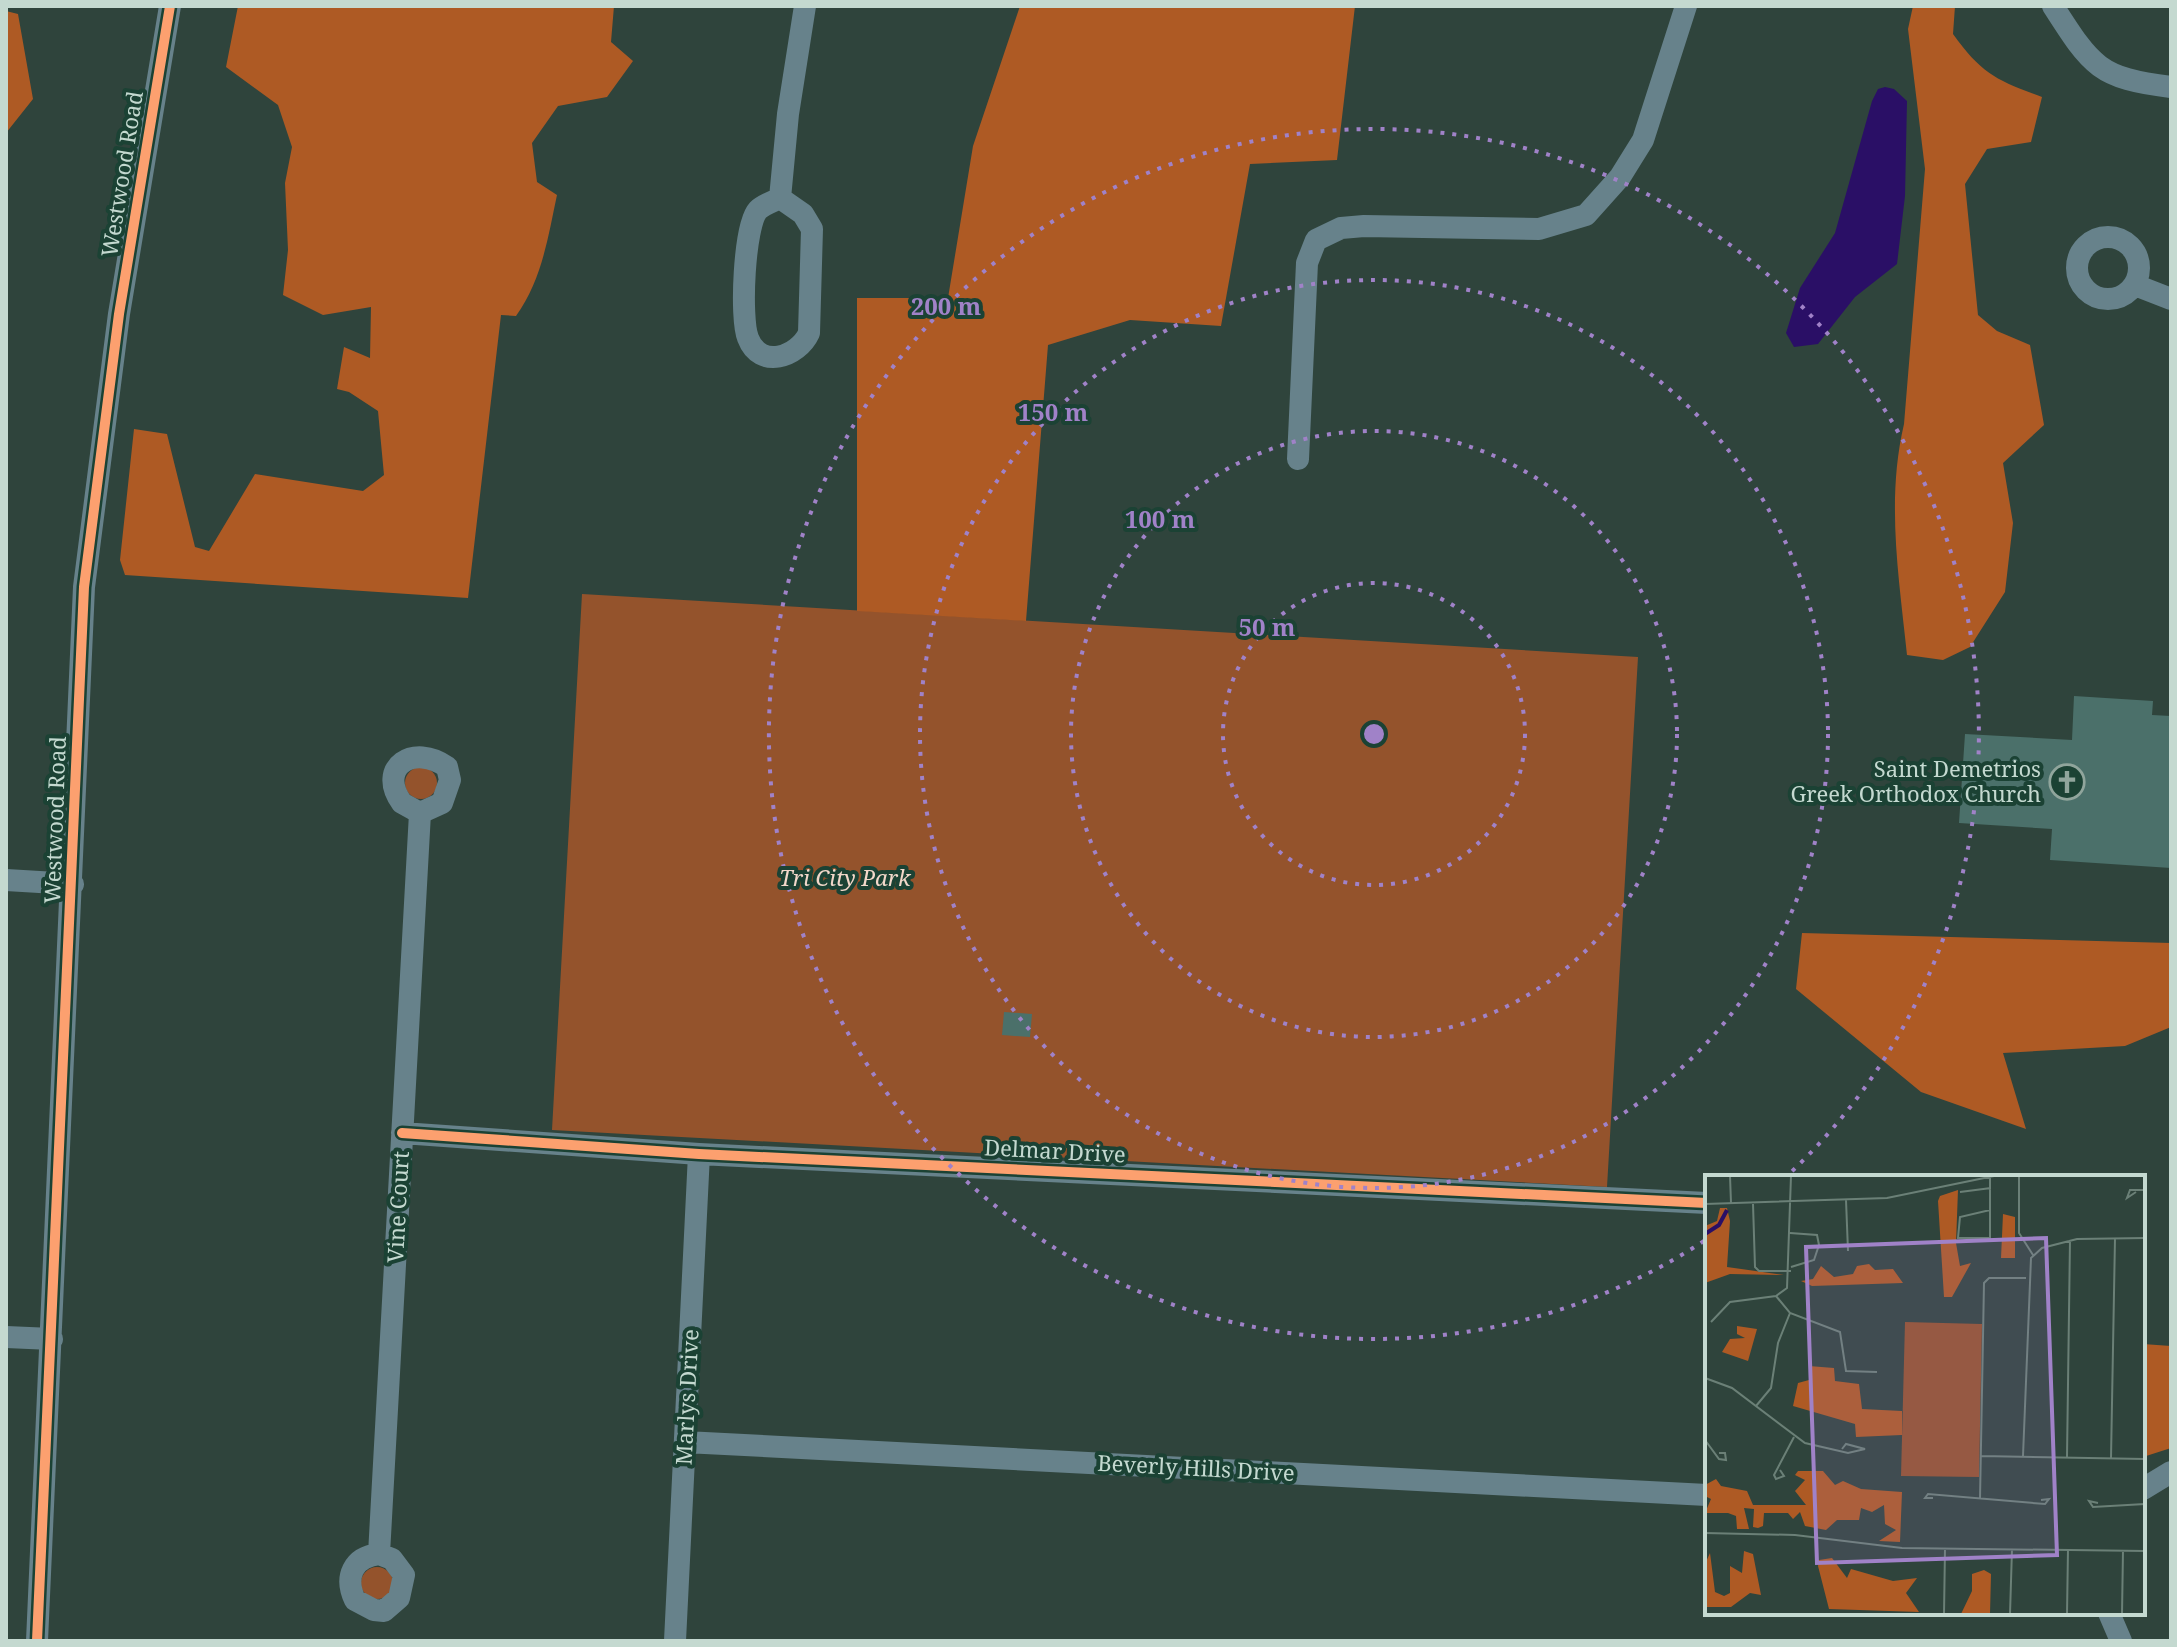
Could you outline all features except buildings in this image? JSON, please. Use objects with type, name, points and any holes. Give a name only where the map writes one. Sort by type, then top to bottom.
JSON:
[{"type":"street","name":"Westwood Road","points":[[37,1641],[84,587],[119,314],[170,6]]},
{"type":"street","points":[[780,198],[788,114],[805,6]]},
{"type":"street","points":[[2053,6],[2102,70],[2125,81],[2171,87]]},
{"type":"street","points":[[1298,459],[1307,263],[1316,240],[1341,228],[1539,229],[1586,215],[1620,177],[1643,140],[1685,8]]},
{"type":"street","points":[[780,198],[803,214],[812,229],[812,244],[809,333],[803,347],[792,355],[775,357],[758,352],[747,338],[745,304],[748,234],[758,210],[780,198]]},
{"type":"street","points":[[2135,285],[2171,299]]},
{"type":"street","name":"Vine Court","points":[[379,1554],[420,813]]},
{"type":"street","points":[[6,880],[73,884]]},
{"type":"street","name":"Delmar Drive","points":[[402,1133],[699,1154],[1705,1203]]},
{"type":"street","name":"Marlys Drive","points":[[675,1641],[699,1154]]},
{"type":"street","points":[[6,1337],[52,1339]]},
{"type":"street","name":"Beverly Hills Drive","points":[[685,1442],[1705,1495]]},
{"type":"street","points":[[2145,1488],[2171,1472]]},
{"type":"street","points":[[2110,1615],[2121,1641]]},
{"type":"green space","name":"Tri City Park","points":[[582,594],[1638,657],[1607,1187],[552,1130]]},
{"type":"green space","points":[[421,767],[432,772],[437,783],[432,794],[421,799],[410,794],[405,783],[410,772]]},
{"type":"green space","points":[[377,1567],[388,1572],[393,1583],[388,1594],[377,1599],[366,1594],[361,1583],[366,1572]]},
{"type":"shaded area","points":[[238,6],[614,6],[611,42],[633,61],[607,97],[558,106],[532,143],[537,182],[557,195],[543,258],[532,288],[516,316],[501,315],[468,598],[125,575],[120,560],[134,429],[167,434],[195,547],[209,551],[255,474],[363,491],[384,475],[378,411],[349,392],[337,389],[344,347],[370,358],[371,307],[323,315],[283,295],[288,250],[285,183],[292,147],[278,105],[226,67]]},
{"type":"shaded area","points":[[1020,6],[1355,6],[1337,160],[1250,164],[1221,326],[1130,320],[1048,345],[1026,621],[857,611],[857,298],[948,298],[973,146]]},
{"type":"shaded area","points":[[1913,6],[1955,6],[1953,34],[1973,58],[2001,80],[2042,97],[2031,142],[1987,149],[1965,184],[1978,315],[1997,331],[2030,345],[2044,425],[2003,463],[2013,523],[2005,592],[1970,647],[1943,660],[1907,655],[1896,539],[1896,482],[1904,424],[1925,169],[1908,29]]},
{"type":"shaded area","points":[[6,11],[18,14],[33,99],[6,133]]},
{"type":"shaded area","points":[[1878,89],[1894,89],[1907,101],[1905,196],[1897,264],[1855,297],[1818,344],[1794,347],[1786,333],[1800,288],[1835,233],[1872,101]]},
{"type":"shaded area","points":[[1802,933],[2171,943],[2171,1027],[2125,1046],[2003,1053],[2026,1129],[1921,1092],[1796,989]]},
{"type":"shaded area","points":[[2145,1344],[2171,1346],[2171,1448],[2145,1456]]},
{"type":"cycle path","points":[[37,1641],[84,587],[119,314],[170,6]]},
{"type":"cycle path","points":[[402,1133],[699,1154],[1705,1203]]},
{"type":"place","name":"Saint Demetrios Greek Orthodox Church","points":[[2067,782]]}]
